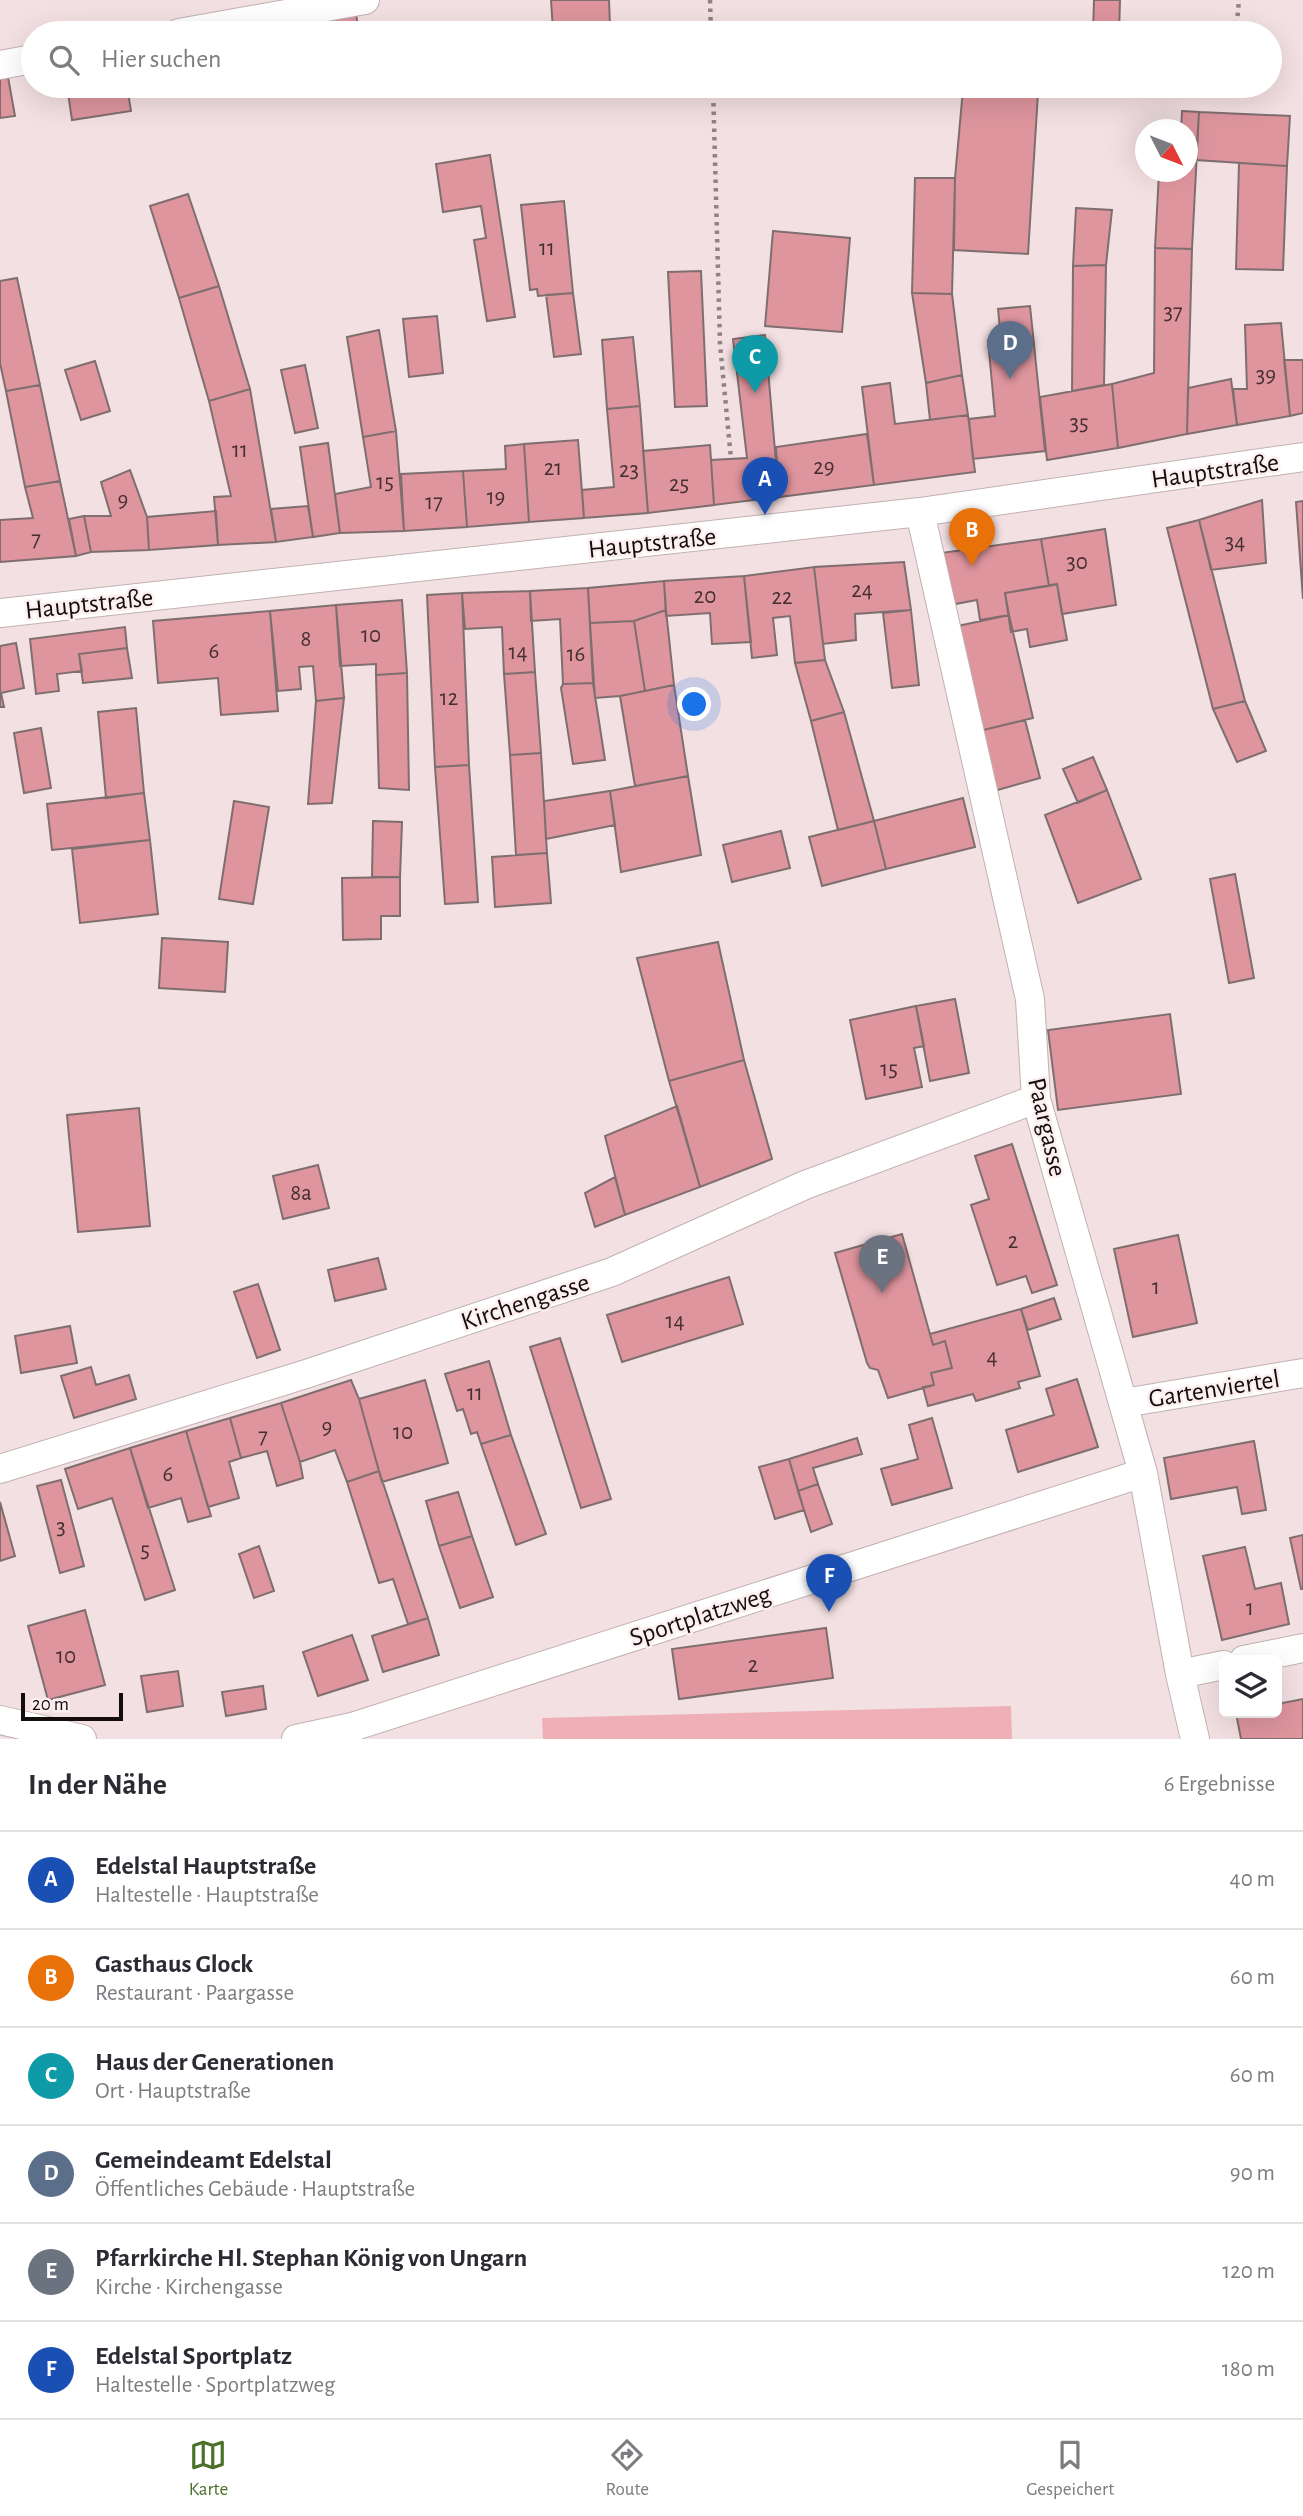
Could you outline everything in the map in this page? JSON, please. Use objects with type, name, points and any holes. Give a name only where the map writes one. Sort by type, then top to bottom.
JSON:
[{"type":"street","points":[[247,21],[365,0]]},
{"type":"street","points":[[0,65],[21,61]]},
{"type":"street","name":"Hauptstraße","points":[[0,613],[920,512],[1303,457]]},
{"type":"street","name":"Paargasse","points":[[920,512],[1030,999],[1036,1100],[1143,1473],[1180,1674],[1195,1739]]},
{"type":"street","name":"Kirchengasse","points":[[0,1469],[306,1374],[612,1272],[805,1185],[1036,1100]]},
{"type":"street","name":"Gartenviertel","points":[[1124,1403],[1303,1373]]},
{"type":"street","name":"Sportplatzweg","points":[[296,1739],[353,1733],[1143,1473]]},
{"type":"street","points":[[1269,1655],[1303,1648]]},
{"type":"street","points":[[1180,1674],[1219,1666]]},
{"type":"street","points":[[0,1720],[82,1739]]},
{"type":"path","points":[[710,0],[711,21]]},
{"type":"path","points":[[1237,21],[1239,0]]},
{"type":"path","points":[[713,98],[720,344],[731,459]]},
{"type":"shaded area","points":[[1011,1706],[1012,1739],[543,1739],[542,1718]]},
{"type":"building","points":[[551,0],[609,0],[610,21],[552,21]]},
{"type":"building","points":[[1094,0],[1120,0],[1119,21],[1093,21]]},
{"type":"building","points":[[356,14],[357,21],[318,21]]},
{"type":"building","points":[[8,77],[15,116],[0,118],[0,78]]},
{"type":"building","points":[[69,98],[129,98],[131,111],[72,120]]},
{"type":"building","points":[[962,98],[1038,98],[1028,254],[954,250],[955,178]]},
{"type":"building","points":[[1182,111],[1199,112],[1198,132],[1198,119],[1182,119]]},
{"type":"building","points":[[1199,112],[1290,116],[1287,166],[1198,160]]},
{"type":"building","points":[[490,155],[515,317],[487,321],[474,240],[486,238],[481,206],[443,212],[436,164]]},
{"type":"building","points":[[1239,163],[1287,166],[1283,270],[1236,269]]},
{"type":"building","points":[[915,178],[955,178],[952,294],[912,293]]},
{"type":"building","points":[[1158,182],[1195,182],[1192,249],[1155,248]]},
{"type":"building","points":[[188,194],[219,286],[179,298],[150,206]]},
{"type":"building","points":[[564,201],[573,293],[538,296],[537,289],[530,290],[521,205]]},
{"type":"building","points":[[1076,208],[1112,210],[1106,265],[1073,266]]},
{"type":"building","points":[[773,231],[850,238],[842,332],[765,326]]},
{"type":"building","points":[[1155,248],[1192,249],[1187,434],[1118,448],[1112,384],[1154,373]]},
{"type":"building","points":[[1106,265],[1104,385],[1072,391],[1073,266]]},
{"type":"building","points":[[701,271],[707,406],[675,407],[668,272]]},
{"type":"building","points":[[17,278],[40,385],[6,391],[0,363],[0,281]]},
{"type":"building","points":[[219,286],[250,389],[209,401],[179,298]]},
{"type":"building","points":[[573,293],[581,354],[554,357],[546,295]]},
{"type":"building","points":[[912,293],[952,294],[962,375],[926,383]]},
{"type":"building","points":[[1030,306],[1045,451],[973,459],[969,419],[995,416],[988,340],[1001,339],[998,309]]},
{"type":"building","points":[[437,316],[443,373],[409,377],[403,319]]},
{"type":"building","points":[[1281,323],[1290,416],[1237,425],[1233,389],[1247,389],[1245,325]]},
{"type":"building","points":[[379,330],[396,431],[363,437],[347,337]]},
{"type":"building","points":[[765,335],[779,497],[714,505],[711,460],[747,458],[733,339]]},
{"type":"building","points":[[633,337],[640,406],[607,409],[602,340]]},
{"type":"building","points":[[1284,360],[1303,360],[1303,413],[1290,416]]},
{"type":"building","points":[[95,361],[110,411],[81,420],[65,370]]},
{"type":"building","points":[[305,365],[318,428],[295,433],[281,370]]},
{"type":"building","points":[[962,375],[968,415],[930,420],[926,383]]},
{"type":"building","points":[[1231,379],[1237,425],[1187,434],[1188,388]]},
{"type":"building","points":[[890,383],[895,424],[968,415],[975,472],[874,485],[862,387]]},
{"type":"building","points":[[1112,384],[1118,448],[1047,460],[1040,397]]},
{"type":"building","points":[[40,385],[60,481],[25,487],[6,391]]},
{"type":"building","points":[[250,389],[276,542],[218,545],[214,497],[231,496],[209,401]]},
{"type":"building","points":[[640,406],[648,513],[584,518],[582,490],[614,487],[607,409]]},
{"type":"building","points":[[396,431],[404,531],[340,533],[335,494],[371,487],[363,437]]},
{"type":"building","points":[[867,434],[874,485],[779,497],[776,447]]},
{"type":"building","points":[[578,440],[584,518],[529,522],[524,444]]},
{"type":"building","points":[[328,443],[340,533],[313,537],[300,447]]},
{"type":"building","points":[[524,444],[529,522],[467,527],[463,471],[506,469],[505,446]]},
{"type":"building","points":[[710,445],[714,505],[648,513],[643,451]]},
{"type":"building","points":[[130,470],[147,517],[149,550],[91,552],[84,516],[111,516],[101,482]]},
{"type":"building","points":[[463,471],[467,527],[404,531],[401,474]]},
{"type":"building","points":[[60,481],[76,556],[0,562],[0,520],[33,518],[25,487]]},
{"type":"building","points":[[1262,500],[1266,563],[1211,570],[1199,520]]},
{"type":"building","points":[[1303,501],[1303,599],[1296,502]]},
{"type":"building","points":[[308,506],[313,537],[276,542],[271,509]]},
{"type":"building","points":[[216,511],[218,545],[149,550],[147,517]]},
{"type":"building","points":[[84,516],[91,552],[76,556],[69,519]]},
{"type":"building","points":[[1199,520],[1245,701],[1213,709],[1167,528]]},
{"type":"building","points":[[1105,529],[1116,605],[1062,614],[1057,584],[1049,586],[1041,539]]},
{"type":"building","points":[[1041,539],[1049,586],[1005,593],[1009,615],[980,620],[977,600],[950,605],[941,553]]},
{"type":"building","points":[[904,562],[911,610],[855,614],[856,640],[823,644],[814,567]]},
{"type":"building","points":[[814,567],[825,660],[795,663],[790,616],[773,618],[777,655],[752,658],[744,576]]},
{"type":"building","points":[[744,576],[751,642],[712,644],[710,613],[666,616],[664,581]]},
{"type":"building","points":[[664,581],[666,610],[634,621],[590,623],[588,588]]},
{"type":"building","points":[[1057,584],[1067,640],[1030,647],[1027,629],[1011,632],[1005,593]]},
{"type":"building","points":[[588,588],[593,683],[563,684],[560,619],[531,621],[530,591]]},
{"type":"building","points":[[530,591],[535,672],[504,674],[502,627],[465,629],[462,593]]},
{"type":"building","points":[[462,593],[469,765],[435,767],[427,595]]},
{"type":"building","points":[[402,600],[407,673],[376,675],[376,664],[340,666],[336,605]]},
{"type":"building","points":[[336,605],[344,698],[316,701],[313,666],[299,667],[301,689],[278,691],[270,611]]},
{"type":"building","points":[[666,610],[674,685],[645,691],[634,621]]},
{"type":"building","points":[[911,610],[919,685],[892,688],[883,613]]},
{"type":"building","points":[[270,611],[278,711],[221,715],[218,678],[158,683],[153,621]]},
{"type":"building","points":[[1009,615],[1033,718],[979,731],[953,627]]},
{"type":"building","points":[[634,621],[645,691],[595,698],[590,623]]},
{"type":"building","points":[[125,627],[127,648],[79,654],[82,671],[57,674],[59,691],[36,694],[30,639]]},
{"type":"building","points":[[16,643],[24,688],[1,693],[4,707],[0,707],[0,646]]},
{"type":"building","points":[[127,648],[132,678],[83,683],[79,654]]},
{"type":"building","points":[[825,660],[844,712],[811,721],[795,663]]},
{"type":"building","points":[[535,672],[541,753],[510,755],[504,674]]},
{"type":"building","points":[[407,673],[409,790],[379,788],[376,675]]},
{"type":"building","points":[[593,683],[605,760],[573,764],[561,688],[563,684]]},
{"type":"building","points":[[674,685],[688,776],[635,786],[620,696]]},
{"type":"building","points":[[344,698],[332,803],[308,804],[316,701]]},
{"type":"building","points":[[1245,701],[1266,751],[1237,762],[1213,709]]},
{"type":"building","points":[[136,708],[144,793],[106,798],[98,712]]},
{"type":"building","points":[[844,712],[874,821],[838,830],[811,721]]},
{"type":"building","points":[[1025,720],[1040,778],[994,791],[979,731]]},
{"type":"building","points":[[41,728],[51,788],[24,793],[14,733]]},
{"type":"building","points":[[541,753],[547,853],[516,855],[510,755]]},
{"type":"building","points":[[1093,757],[1107,790],[1078,803],[1063,769]]},
{"type":"building","points":[[469,765],[478,902],[445,904],[435,767]]},
{"type":"building","points":[[688,776],[701,855],[621,872],[610,791]]},
{"type":"building","points":[[1107,790],[1141,879],[1078,903],[1045,815]]},
{"type":"building","points":[[610,791],[615,825],[546,839],[544,801]]},
{"type":"building","points":[[144,793],[150,840],[52,850],[47,804]]},
{"type":"building","points":[[963,798],[975,847],[886,869],[874,821]]},
{"type":"building","points":[[234,801],[269,807],[253,904],[219,899]]},
{"type":"building","points":[[373,821],[402,822],[400,877],[372,877]]},
{"type":"building","points":[[874,821],[886,869],[822,886],[809,837]]},
{"type":"building","points":[[781,831],[790,868],[732,882],[723,845]]},
{"type":"building","points":[[150,840],[158,914],[80,923],[72,849]]},
{"type":"building","points":[[547,853],[551,903],[495,907],[492,857]]},
{"type":"building","points":[[1235,874],[1254,978],[1229,983],[1210,879]]},
{"type":"building","points":[[400,877],[400,916],[381,916],[381,939],[343,940],[342,878]]},
{"type":"building","points":[[162,938],[228,942],[225,992],[159,988]]},
{"type":"building","points":[[718,942],[744,1060],[669,1081],[637,958]]},
{"type":"building","points":[[955,999],[969,1073],[930,1081],[916,1006]]},
{"type":"building","points":[[916,1006],[924,1046],[914,1048],[922,1087],[866,1099],[850,1020]]},
{"type":"building","points":[[1170,1014],[1181,1094],[1058,1110],[1048,1030]]},
{"type":"building","points":[[744,1060],[772,1159],[700,1187],[669,1081]]},
{"type":"building","points":[[677,1106],[700,1187],[625,1215],[605,1136]]},
{"type":"building","points":[[139,1108],[150,1226],[78,1232],[67,1115]]},
{"type":"building","points":[[1012,1144],[1057,1285],[1032,1293],[1026,1276],[997,1285],[971,1205],[989,1199],[975,1156]]},
{"type":"building","points":[[318,1165],[329,1208],[283,1219],[273,1176]]},
{"type":"building","points":[[615,1177],[625,1215],[595,1227],[585,1193]]},
{"type":"building","points":[[902,1234],[933,1345],[945,1341],[952,1368],[931,1373],[934,1385],[888,1398],[878,1370],[870,1368],[867,1363],[835,1253]]},
{"type":"building","points":[[1178,1235],[1197,1323],[1133,1337],[1114,1249]]},
{"type":"building","points":[[378,1258],[386,1289],[335,1301],[328,1270]]},
{"type":"building","points":[[729,1277],[743,1324],[622,1362],[607,1315]]},
{"type":"building","points":[[258,1284],[280,1350],[257,1358],[234,1292]]},
{"type":"building","points":[[1054,1298],[1061,1319],[1028,1330],[1021,1309]]},
{"type":"building","points":[[1021,1309],[1040,1376],[1018,1382],[1020,1388],[976,1401],[973,1394],[928,1406],[923,1387],[934,1385],[931,1373],[952,1368],[945,1341],[933,1345],[930,1334]]},
{"type":"building","points":[[70,1326],[77,1363],[21,1373],[15,1336]]},
{"type":"building","points":[[560,1338],[611,1499],[581,1508],[530,1347]]},
{"type":"building","points":[[489,1361],[511,1435],[481,1444],[477,1432],[471,1434],[463,1409],[457,1411],[445,1374]]},
{"type":"building","points":[[91,1367],[96,1385],[129,1375],[136,1399],[74,1418],[61,1376]]},
{"type":"building","points":[[1077,1379],[1098,1447],[1018,1472],[1006,1430],[1054,1415],[1046,1389]]},
{"type":"building","points":[[351,1380],[379,1471],[347,1482],[335,1450],[300,1462],[281,1403]]},
{"type":"building","points":[[425,1380],[448,1463],[382,1482],[359,1399]]},
{"type":"building","points":[[281,1403],[303,1478],[277,1486],[267,1451],[241,1458],[230,1418]]},
{"type":"building","points":[[230,1418],[241,1458],[229,1462],[239,1498],[208,1507],[186,1431]]},
{"type":"building","points":[[932,1418],[952,1488],[892,1505],[881,1469],[918,1459],[909,1425]]},
{"type":"building","points":[[186,1431],[211,1516],[188,1522],[181,1498],[148,1508],[130,1448]]},
{"type":"building","points":[[511,1435],[546,1534],[516,1545],[481,1444]]},
{"type":"building","points":[[857,1438],[862,1454],[813,1468],[818,1484],[798,1491],[789,1459]]},
{"type":"building","points":[[1254,1441],[1266,1510],[1242,1514],[1237,1487],[1171,1499],[1164,1458]]},
{"type":"building","points":[[130,1448],[175,1590],[145,1600],[112,1498],[78,1509],[65,1469]]},
{"type":"building","points":[[789,1459],[804,1510],[775,1519],[759,1467]]},
{"type":"building","points":[[379,1471],[428,1618],[408,1624],[393,1579],[379,1583],[347,1482]]},
{"type":"building","points":[[61,1480],[84,1566],[60,1573],[37,1486]]},
{"type":"building","points":[[818,1484],[832,1524],[811,1532],[798,1491]]},
{"type":"building","points":[[458,1492],[472,1536],[439,1546],[426,1501]]},
{"type":"building","points":[[0,1502],[15,1556],[0,1561]]},
{"type":"building","points":[[1303,1535],[1303,1589],[1301,1589],[1290,1538]]},
{"type":"building","points":[[472,1536],[493,1597],[460,1608],[439,1546]]},
{"type":"building","points":[[259,1546],[274,1591],[254,1598],[239,1554]]},
{"type":"building","points":[[1245,1547],[1255,1589],[1281,1583],[1289,1624],[1222,1640],[1203,1556]]},
{"type":"building","points":[[85,1610],[105,1685],[48,1700],[28,1626]]},
{"type":"building","points":[[428,1618],[439,1655],[383,1672],[372,1636]]},
{"type":"building","points":[[826,1628],[833,1678],[679,1699],[672,1649]]},
{"type":"building","points":[[352,1635],[368,1680],[318,1696],[303,1652]]},
{"type":"building","points":[[178,1671],[183,1706],[147,1712],[141,1676]]},
{"type":"building","points":[[263,1686],[266,1709],[226,1716],[222,1692]]},
{"type":"building","points":[[1303,1699],[1303,1739],[1241,1739],[1237,1718],[1282,1718],[1282,1703]]},
{"type":"place","name":"Gemeindeamt Edelstal","points":[[1010,379]]},
{"type":"place","name":"Haus der Generationen","points":[[755,393]]},
{"type":"place","name":"Edelstal Hauptstraße","points":[[765,515]]},
{"type":"place","name":"Gasthaus Glock","points":[[972,566]]},
{"type":"place","name":"Pfarrkirche Hl. Stephan König von Ungarn","points":[[882,1293]]},
{"type":"place","name":"Edelstal Sportplatz","points":[[829,1612]]}]
